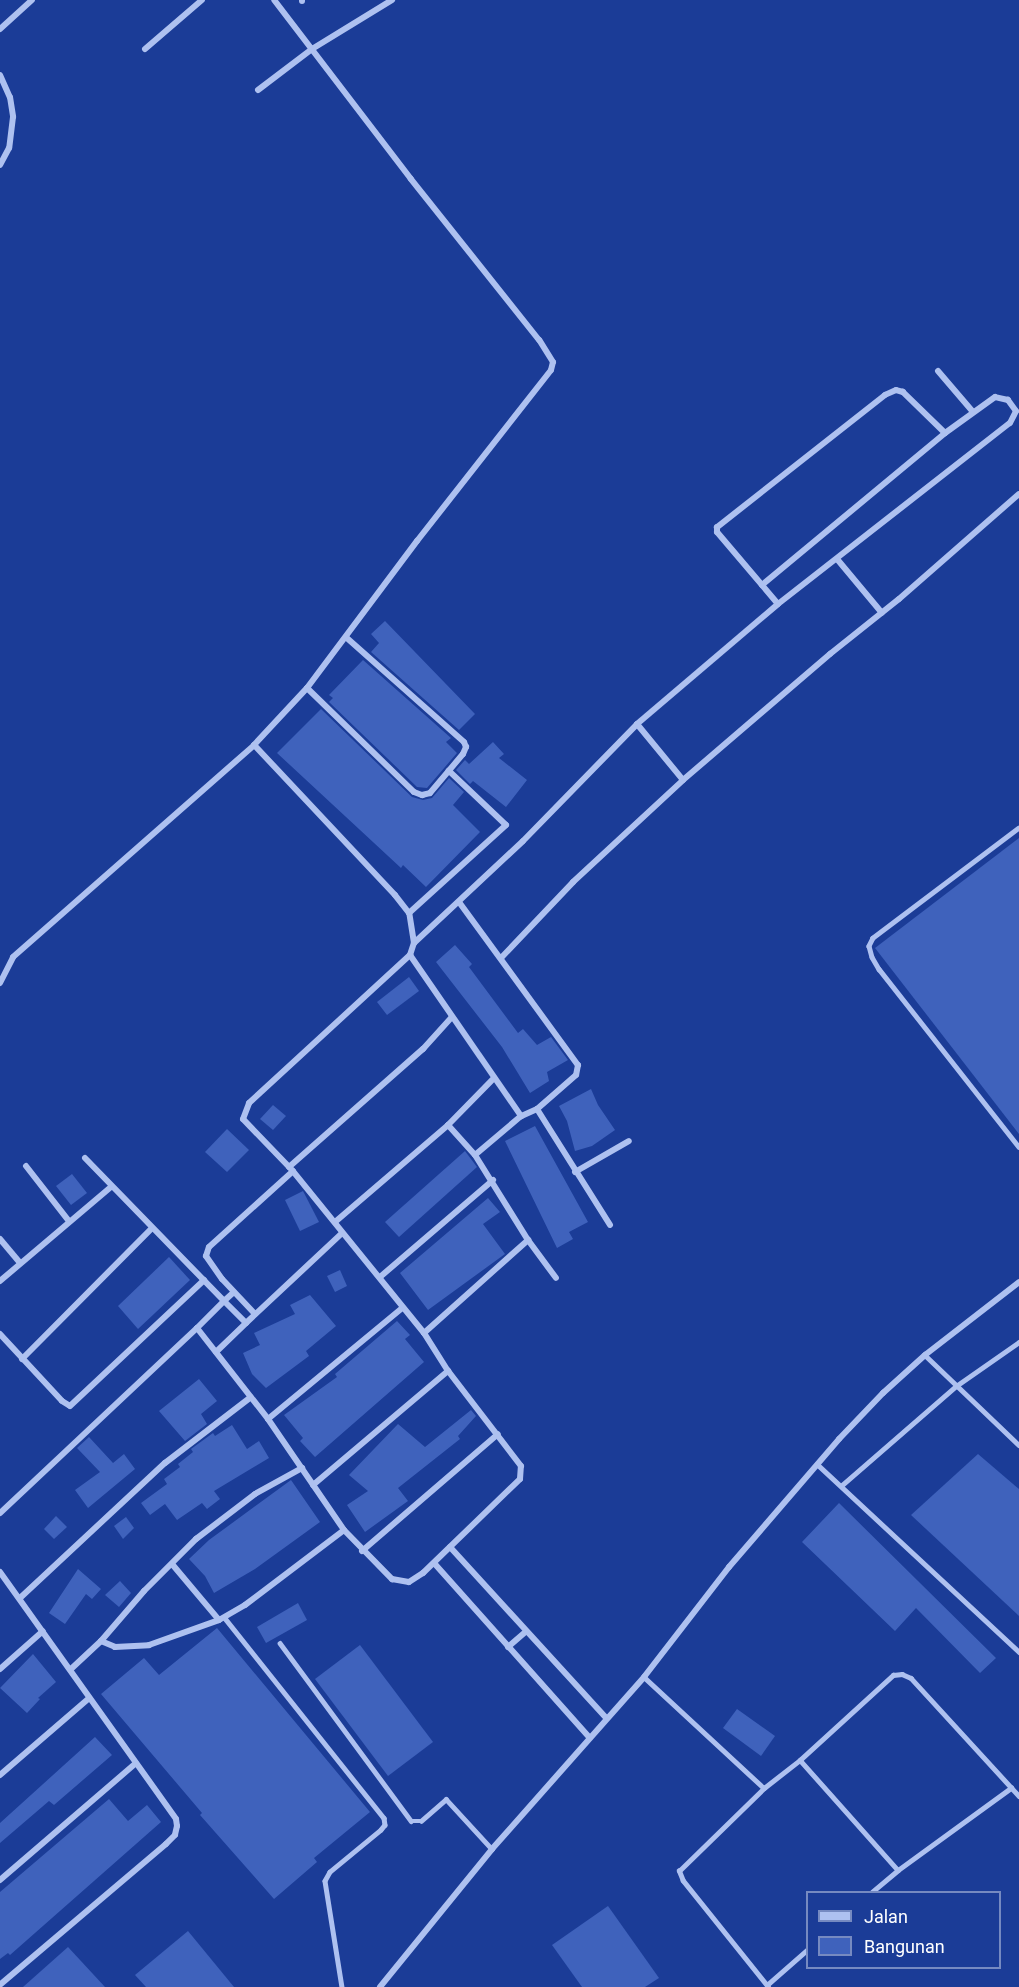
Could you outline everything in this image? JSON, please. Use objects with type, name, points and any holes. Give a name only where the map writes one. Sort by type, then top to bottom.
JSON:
[{"type":"street","points":[[0,30],[32,0]]},
{"type":"street","points":[[145,49],[202,0]]},
{"type":"street","points":[[0,983],[13,957],[254,745],[307,688],[347,638],[417,541],[551,370],[553,362],[539,339],[274,0]]},
{"type":"street","points":[[258,90],[312,49],[392,0]]},
{"type":"street","points":[[0,75],[10,97],[13,117],[9,148],[0,165]]},
{"type":"street","points":[[938,371],[974,412]]},
{"type":"street","points":[[778,604],[717,532],[720,524],[891,392],[903,392],[945,433]]},
{"type":"street","points":[[414,944],[637,724],[778,604],[1010,423],[1016,414],[1008,400],[1000,397],[990,400],[945,433],[762,585]]},
{"type":"street","points":[[501,958],[573,882],[683,780],[830,654],[882,613],[1019,494]]},
{"type":"street","points":[[837,559],[882,613]]},
{"type":"street","points":[[307,688],[414,792],[422,795],[430,793],[463,754],[466,747],[464,742],[347,638]]},
{"type":"street","points":[[637,724],[683,780]]},
{"type":"street","points":[[197,1328],[268,1419],[344,1530],[362,1551],[392,1579],[409,1582],[434,1563],[520,1479],[521,1466],[448,1371],[424,1333],[401,1309],[380,1277],[341,1234],[335,1222],[291,1169],[243,1119],[249,1103],[410,956],[414,944],[409,913],[254,745]]},
{"type":"street","points":[[409,913],[506,825],[449,771]]},
{"type":"street","points":[[459,902],[578,1065],[576,1075],[537,1109],[521,1116],[475,1155]]},
{"type":"street","points":[[410,956],[521,1116]]},
{"type":"street","points":[[255,1314],[234,1292],[206,1256],[209,1247],[423,1049],[451,1018]]},
{"type":"street","points":[[335,1222],[448,1125],[494,1078]]},
{"type":"street","points":[[537,1109],[610,1225]]},
{"type":"street","points":[[448,1125],[475,1155],[493,1180],[528,1240],[556,1278]]},
{"type":"street","points":[[575,1172],[629,1141]]},
{"type":"street","points":[[85,1158],[151,1229],[246,1323]]},
{"type":"street","points":[[26,1166],[68,1220]]},
{"type":"street","points":[[380,1277],[493,1180]]},
{"type":"street","points":[[0,1281],[68,1220],[111,1187]]},
{"type":"street","points":[[22,1359],[151,1229]]},
{"type":"street","points":[[216,1352],[341,1234]]},
{"type":"street","points":[[0,1239],[19,1262]]},
{"type":"street","points":[[424,1333],[528,1240]]},
{"type":"street","points":[[0,1334],[66,1405],[74,1405],[204,1280]]},
{"type":"street","points":[[380,1987],[492,1849],[644,1677],[729,1567],[817,1464],[883,1393],[925,1355],[1019,1282]]},
{"type":"street","points":[[0,1512],[234,1292]]},
{"type":"street","points":[[268,1419],[401,1309]]},
{"type":"street","points":[[313,1485],[448,1371]]},
{"type":"street","points":[[20,1598],[165,1463],[251,1397]]},
{"type":"street","points":[[362,1551],[498,1434]]},
{"type":"street","points":[[70,1669],[101,1641],[144,1590],[214,1524],[255,1494],[302,1468]]},
{"type":"street","points":[[101,1641],[115,1647],[149,1644],[221,1618],[244,1605],[344,1530]]},
{"type":"street","points":[[450,1547],[525,1632],[606,1718]]},
{"type":"street","points":[[434,1563],[590,1738]]},
{"type":"street","points":[[172,1564],[221,1618]]},
{"type":"street","points":[[0,1572],[70,1669],[88,1699],[176,1819],[175,1835],[0,1985]]},
{"type":"street","points":[[0,1669],[43,1631]]},
{"type":"street","points":[[508,1647],[525,1632]]},
{"type":"street","points":[[0,1774],[88,1699]]},
{"type":"street","points":[[0,1880],[136,1763]]},
{"type":"lane","points":[[1019,828],[873,938],[869,946],[879,969],[1019,1147]]},
{"type":"lane","points":[[841,1486],[956,1386],[1019,1342]]},
{"type":"lane","points":[[925,1355],[1019,1445]]},
{"type":"lane","points":[[817,1464],[1019,1652]]},
{"type":"lane","points":[[221,1618],[384,1818],[385,1825],[381,1830],[330,1872],[325,1881],[342,1987]]},
{"type":"lane","points":[[280,1643],[411,1821],[421,1821],[446,1799],[492,1849]]},
{"type":"lane","points":[[806,1950],[767,1986],[683,1881],[679,1871],[764,1788],[800,1760],[893,1675],[902,1674],[911,1678],[1019,1796]]},
{"type":"lane","points":[[644,1677],[764,1788]]},
{"type":"lane","points":[[800,1760],[898,1870]]},
{"type":"lane","points":[[874,1891],[898,1870],[1011,1788]]},
{"type":"building","points":[[385,621],[475,714],[459,730],[371,652],[379,643],[371,634]]},
{"type":"building","points":[[363,660],[451,738],[446,742],[457,753],[427,788],[417,787],[329,702],[333,698],[329,695]]},
{"type":"building","points":[[321,709],[412,797],[423,800],[432,798],[449,778],[464,792],[453,805],[480,832],[426,887],[403,865],[401,868],[277,753]]},
{"type":"building","points":[[493,742],[504,754],[499,758],[527,780],[506,807],[473,781],[470,784],[456,770],[465,760],[469,764]]},
{"type":"building","points":[[1019,838],[1019,1134],[875,948]]},
{"type":"building","points":[[455,945],[472,964],[469,967],[518,1033],[523,1029],[537,1045],[551,1037],[568,1060],[547,1072],[549,1081],[530,1093],[502,1047],[436,962]]},
{"type":"building","points":[[409,977],[419,991],[387,1015],[377,1002]]},
{"type":"building","points":[[591,1089],[598,1105],[615,1130],[592,1146],[575,1151],[567,1121],[559,1106]]},
{"type":"building","points":[[273,1105],[286,1116],[273,1130],[260,1119]]},
{"type":"building","points":[[535,1126],[588,1222],[569,1232],[573,1239],[557,1248],[505,1141]]},
{"type":"building","points":[[227,1129],[249,1150],[227,1172],[205,1152]]},
{"type":"building","points":[[465,1151],[477,1167],[399,1237],[385,1222]]},
{"type":"building","points":[[72,1174],[87,1193],[71,1205],[56,1186]]},
{"type":"building","points":[[303,1191],[319,1222],[300,1231],[285,1200]]},
{"type":"building","points":[[488,1198],[500,1212],[483,1224],[505,1254],[428,1310],[400,1273]]},
{"type":"building","points":[[169,1257],[190,1280],[138,1329],[118,1306]]},
{"type":"building","points":[[340,1270],[347,1286],[335,1292],[327,1276]]},
{"type":"building","points":[[310,1295],[336,1326],[306,1351],[309,1356],[266,1388],[252,1374],[243,1353],[260,1345],[254,1333],[295,1314],[290,1305]]},
{"type":"building","points":[[397,1321],[410,1335],[405,1339],[424,1362],[315,1457],[300,1441],[303,1438],[284,1415],[337,1377],[335,1374]]},
{"type":"building","points":[[199,1379],[217,1401],[201,1414],[207,1424],[185,1441],[159,1411]]},
{"type":"building","points":[[471,1410],[476,1416],[458,1436],[460,1439],[398,1488],[408,1501],[365,1532],[347,1505],[368,1491],[349,1475],[398,1424],[425,1447]]},
{"type":"building","points":[[232,1425],[247,1449],[259,1441],[269,1458],[214,1491],[220,1499],[207,1509],[202,1503],[177,1520],[165,1504],[150,1515],[141,1503],[167,1484],[164,1479],[180,1467],[178,1464],[193,1452],[191,1449],[213,1433],[215,1436]]},
{"type":"building","points":[[89,1437],[113,1463],[124,1454],[135,1469],[88,1508],[75,1490],[100,1472],[77,1448]]},
{"type":"building","points":[[978,1454],[1019,1489],[1019,1616],[911,1515]]},
{"type":"building","points":[[291,1480],[320,1522],[255,1569],[214,1593],[205,1576],[189,1559],[209,1540]]},
{"type":"building","points":[[839,1503],[996,1658],[980,1673],[916,1608],[895,1631],[802,1542]]},
{"type":"building","points":[[56,1516],[67,1527],[54,1539],[44,1529]]},
{"type":"building","points":[[126,1517],[134,1528],[123,1539],[114,1526]]},
{"type":"building","points":[[78,1569],[101,1589],[92,1599],[86,1594],[65,1624],[49,1613]]},
{"type":"building","points":[[120,1581],[131,1593],[119,1607],[105,1595]]},
{"type":"building","points":[[298,1603],[307,1620],[266,1643],[257,1627]]},
{"type":"building","points":[[217,1628],[370,1812],[314,1858],[317,1862],[274,1899],[200,1815],[202,1813],[101,1694],[144,1658],[159,1675]]},
{"type":"building","points":[[360,1645],[433,1742],[388,1776],[315,1679]]},
{"type":"building","points":[[33,1654],[56,1682],[38,1698],[40,1699],[27,1713],[0,1688]]},
{"type":"building","points":[[737,1709],[775,1736],[761,1756],[723,1728]]},
{"type":"building","points":[[95,1737],[112,1755],[54,1805],[49,1801],[0,1843],[0,1823]]},
{"type":"building","points":[[109,1799],[128,1821],[147,1805],[161,1822],[10,1955],[8,1953],[0,1959],[0,1892]]},
{"type":"building","points":[[608,1906],[659,1978],[645,1987],[582,1987],[552,1945]]},
{"type":"building","points":[[188,1931],[234,1987],[146,1987],[135,1975]]},
{"type":"building","points":[[68,1947],[105,1987],[23,1987]]}]
